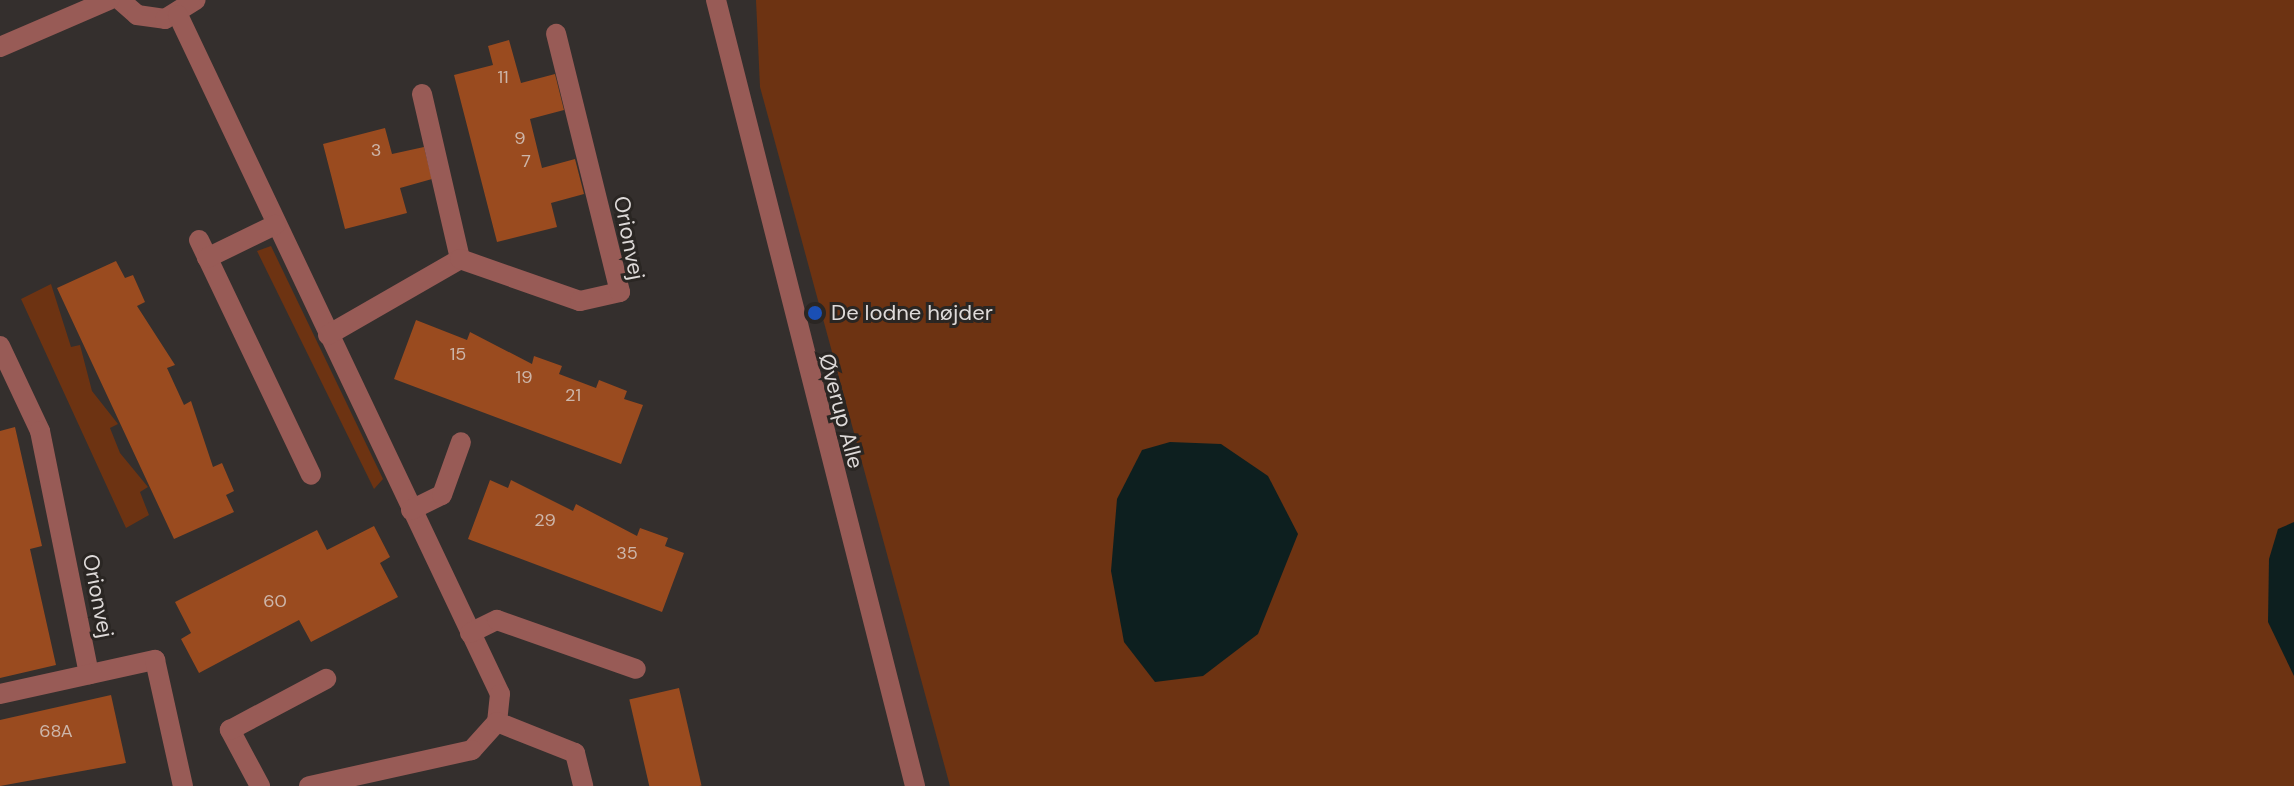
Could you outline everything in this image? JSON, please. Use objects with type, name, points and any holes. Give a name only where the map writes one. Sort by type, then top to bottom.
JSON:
[{"type":"street","points":[[0,47],[109,0]]},
{"type":"street","points":[[120,0],[151,19],[178,15],[196,0]]},
{"type":"street","name":"Øverup Alle","points":[[716,0],[915,786]]},
{"type":"street","points":[[178,15],[500,694],[497,722],[472,750],[309,786]]},
{"type":"street","name":"Orionvej","points":[[460,259],[580,301],[620,292],[556,34]]},
{"type":"street","points":[[328,335],[460,259],[422,94]]},
{"type":"street","points":[[275,225],[203,249],[311,475]]},
{"type":"street","name":"Orionvej","points":[[0,346],[40,431],[89,674]]},
{"type":"street","points":[[411,510],[442,495],[461,442]]},
{"type":"street","points":[[470,633],[497,620],[636,669]]},
{"type":"street","name":"Orionvej","points":[[0,694],[155,660],[183,786]]},
{"type":"street","points":[[260,786],[230,730],[326,679]]},
{"type":"street","points":[[497,722],[575,753],[583,786]]},
{"type":"shaded area","points":[[756,0],[2294,0],[2294,786],[950,786],[760,87]]},
{"type":"shaded area","points":[[271,246],[383,479],[374,489],[257,251]]},
{"type":"shaded area","points":[[51,284],[71,347],[80,345],[92,391],[118,424],[110,428],[120,453],[148,487],[140,492],[149,515],[126,528],[21,299]]},
{"type":"shaded area","points":[[1170,442],[1221,444],[1268,476],[1298,534],[1258,634],[1203,676],[1155,682],[1124,642],[1111,571],[1117,499],[1142,450]]},
{"type":"shaded area","points":[[2294,522],[2294,676],[2268,622],[2269,559],[2278,529]]},
{"type":"building","points":[[509,40],[521,83],[555,74],[564,110],[530,119],[542,168],[575,159],[584,194],[551,203],[557,227],[497,242],[454,75],[493,65],[488,46]]},
{"type":"building","points":[[385,128],[392,154],[424,147],[432,179],[400,188],[407,213],[345,229],[323,144]]},
{"type":"building","points":[[116,261],[125,278],[133,275],[145,302],[137,306],[175,365],[167,368],[184,405],[191,401],[213,467],[222,463],[234,491],[226,495],[234,512],[174,539],[57,288]]},
{"type":"building","points":[[416,320],[467,340],[470,332],[532,364],[534,356],[562,366],[559,374],[596,388],[599,380],[627,391],[624,399],[643,405],[621,464],[394,379]]},
{"type":"building","points":[[15,427],[42,546],[30,549],[56,665],[0,678],[0,431]]},
{"type":"building","points":[[490,480],[508,488],[511,480],[573,511],[576,504],[637,536],[640,528],[668,538],[665,546],[684,553],[662,612],[468,539]]},
{"type":"building","points":[[374,526],[390,557],[380,563],[398,597],[311,642],[299,620],[199,673],[181,639],[191,633],[175,602],[317,530],[327,550]]},
{"type":"building","points":[[679,688],[701,785],[649,786],[629,699]]},
{"type":"building","points":[[111,695],[126,763],[0,786],[0,720]]},
{"type":"place","name":"De lodne højder","points":[[815,313]]}]
